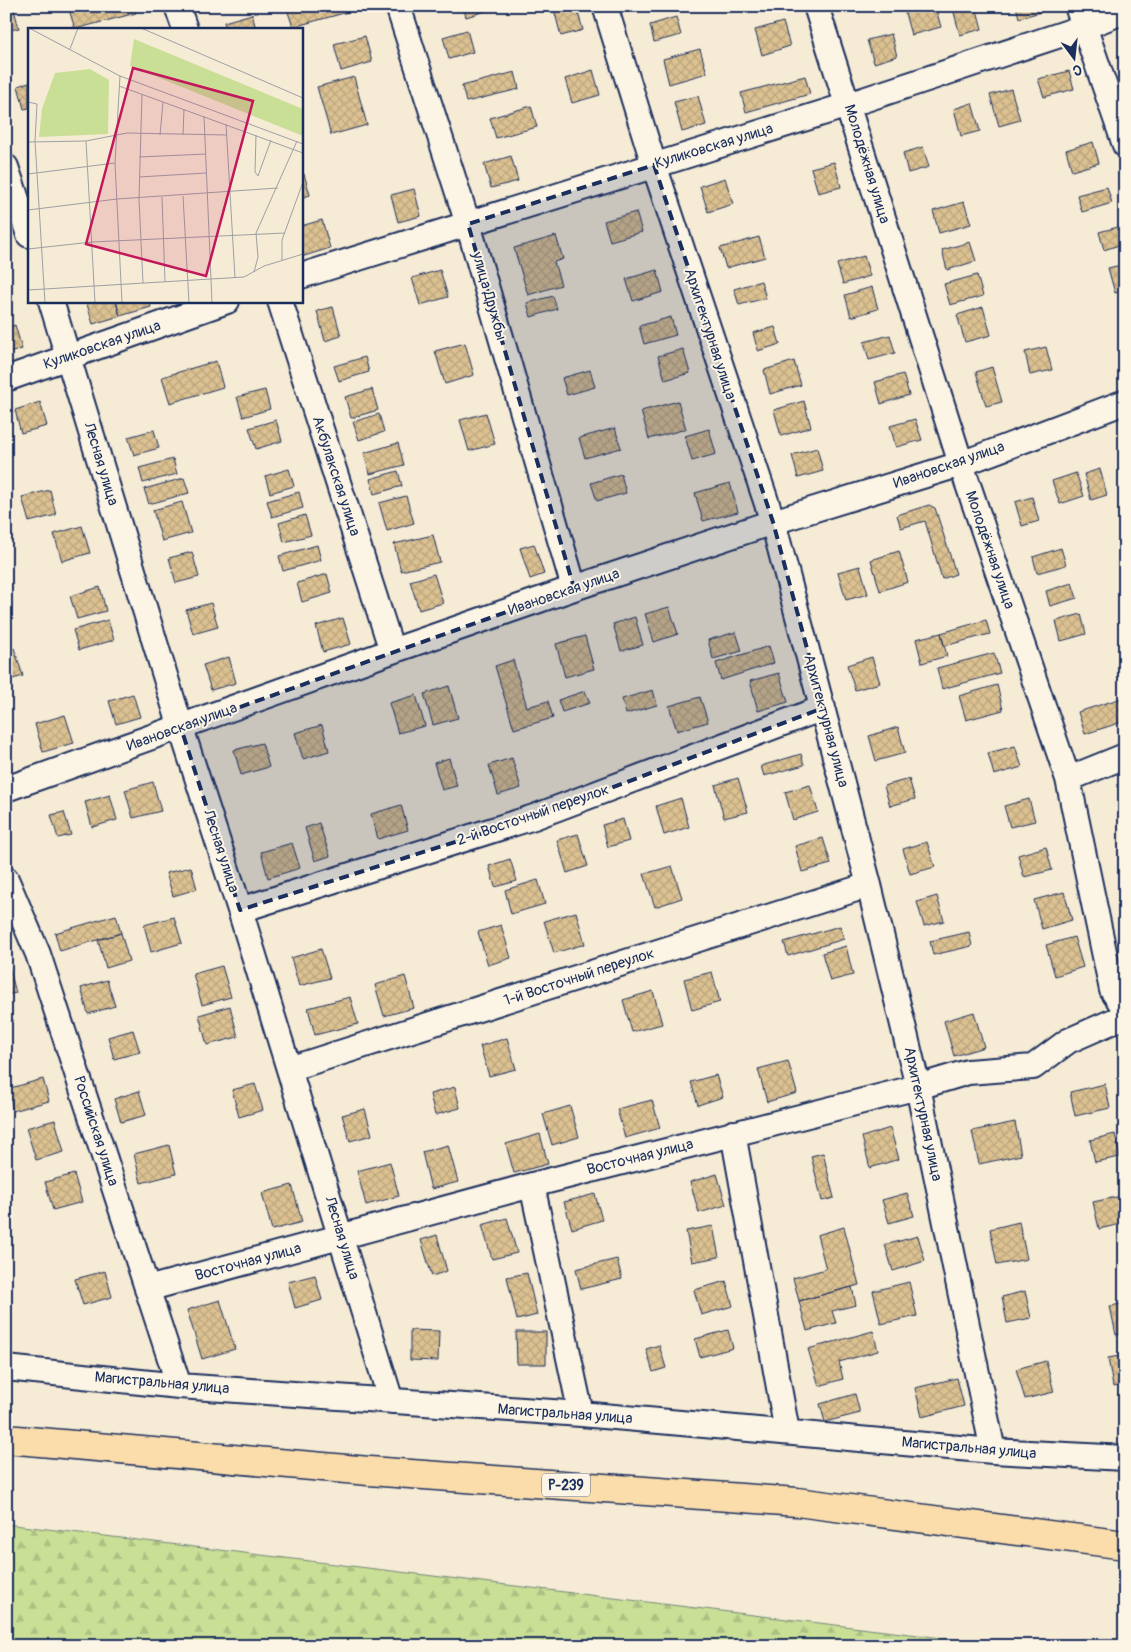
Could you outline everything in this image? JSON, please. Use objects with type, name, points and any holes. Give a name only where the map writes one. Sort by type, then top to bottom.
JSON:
[{"type":"highway","name":"Р-239","points":[[6,1439],[369,1471],[797,1502],[1125,1545]]},
{"type":"street","points":[[177,6],[185,28]]},
{"type":"street","name":"улица Дружбы","points":[[398,6],[468,224],[574,588]]},
{"type":"street","name":"Архитектурная улица","points":[[604,6],[654,165],[773,522],[869,885],[918,1087],[993,1451]]},
{"type":"street","name":"Молодёжная улица","points":[[816,6],[960,464],[1068,779],[1112,990],[1125,1009]]},
{"type":"street","name":"Куликовская улица","points":[[302,276],[848,105],[1080,17],[1125,11]]},
{"type":"street","points":[[1080,17],[1125,145]]},
{"type":"street","points":[[6,167],[28,232]]},
{"type":"street","name":"Лесная улица","points":[[51,302],[180,728],[240,910],[391,1401]]},
{"type":"street","name":"Куликовская улица","points":[[6,379],[224,302]]},
{"type":"street","name":"Акбулакская улица","points":[[280,302],[392,651]]},
{"type":"street","name":"Ивановская улица","points":[[6,789],[574,588],[773,522],[960,464],[1125,402]]},
{"type":"street","name":"2-й Восточный переулок","points":[[240,910],[534,817],[823,708]]},
{"type":"street","points":[[1068,779],[1125,756]]},
{"type":"street","name":"Российская улица","points":[[6,879],[38,954],[179,1386]]},
{"type":"street","name":"1-й Восточный переулок","points":[[288,1069],[869,885]]},
{"type":"street","name":"Восточная улица","points":[[147,1289],[532,1185],[918,1087],[968,1072],[1033,1068],[1068,1041],[1125,1016]]},
{"type":"street","points":[[733,1134],[786,1432]]},
{"type":"street","points":[[532,1185],[580,1414]]},
{"type":"street","name":"Магистральная улица","points":[[6,1368],[179,1386],[580,1414],[993,1451],[1125,1458]]},
{"type":"highlighted area","points":[[654,165],[773,522],[823,708],[534,817],[240,910],[181,728],[574,588],[468,224]]},
{"type":"green space","points":[[6,1524],[1008,1646],[6,1646]]},
{"type":"building","points":[[6,6],[13,6],[19,28],[6,31]]},
{"type":"building","points":[[68,6],[134,6],[136,13],[75,28]]},
{"type":"building","points":[[286,6],[354,6],[355,10],[293,27]]},
{"type":"building","points":[[463,6],[485,6],[486,11],[466,17]]},
{"type":"building","points":[[553,6],[576,6],[583,30],[561,36]]},
{"type":"building","points":[[903,6],[935,6],[941,27],[911,35]]},
{"type":"building","points":[[961,6],[976,6],[982,29],[960,35],[953,9]]},
{"type":"building","points":[[1016,6],[1047,6],[1048,10],[1019,18]]},
{"type":"building","points":[[252,14],[256,28],[226,28],[224,22]]},
{"type":"building","points":[[676,17],[681,35],[654,42],[650,25]]},
{"type":"building","points":[[783,22],[790,46],[762,55],[755,30]]},
{"type":"building","points":[[467,30],[473,52],[449,59],[443,37]]},
{"type":"building","points":[[891,34],[897,56],[874,63],[867,40]]},
{"type":"building","points":[[365,36],[372,62],[341,71],[334,44]]},
{"type":"building","points":[[700,49],[707,73],[669,84],[663,59]]},
{"type":"building","points":[[593,70],[600,95],[572,103],[565,79]]},
{"type":"building","points":[[1069,71],[1074,89],[1044,97],[1038,79]]},
{"type":"building","points":[[515,72],[519,89],[466,102],[462,86]]},
{"type":"building","points":[[805,76],[810,94],[746,112],[741,93]]},
{"type":"building","points":[[354,77],[367,125],[331,135],[317,87]]},
{"type":"building","points":[[28,82],[28,108],[24,109],[18,86]]},
{"type":"building","points":[[1011,89],[1020,120],[999,126],[990,95]]},
{"type":"building","points":[[698,96],[706,125],[682,132],[674,102]]},
{"type":"building","points":[[972,103],[980,131],[961,136],[954,109]]},
{"type":"building","points":[[531,106],[537,127],[496,138],[490,118]]},
{"type":"building","points":[[1093,142],[1099,163],[1072,171],[1066,150]]},
{"type":"building","points":[[923,147],[929,167],[908,173],[903,153]]},
{"type":"building","points":[[511,156],[518,181],[491,188],[484,164]]},
{"type":"building","points":[[834,162],[841,187],[818,193],[811,168]]},
{"type":"building","points":[[302,174],[304,174],[310,195],[302,198]]},
{"type":"building","points":[[725,178],[733,204],[708,212],[700,186]]},
{"type":"building","points":[[1107,187],[1112,203],[1082,212],[1077,195]]},
{"type":"building","points":[[414,189],[421,216],[398,222],[391,195]]},
{"type":"building","points":[[964,202],[971,224],[939,233],[933,211]]},
{"type":"building","points":[[636,212],[642,232],[610,241],[604,221]]},
{"type":"building","points":[[322,220],[330,248],[302,257],[302,226]]},
{"type":"building","points":[[1122,226],[1125,243],[1104,250],[1099,232]]},
{"type":"building","points":[[556,236],[563,259],[554,262],[561,285],[528,295],[514,248]]},
{"type":"building","points":[[759,237],[765,257],[726,268],[720,248]]},
{"type":"building","points":[[970,242],[976,261],[947,270],[942,250]]},
{"type":"building","points":[[864,256],[870,276],[843,284],[837,264]]},
{"type":"building","points":[[1125,264],[1125,290],[1115,293],[1108,268]]},
{"type":"building","points":[[440,270],[448,297],[420,305],[412,278]]},
{"type":"building","points":[[657,270],[663,292],[633,301],[626,279]]},
{"type":"building","points":[[977,275],[983,296],[950,305],[944,284]]},
{"type":"building","points":[[761,281],[766,298],[739,305],[734,289]]},
{"type":"building","points":[[872,287],[878,309],[851,317],[845,295]]},
{"type":"building","points":[[553,296],[557,309],[531,317],[527,303]]},
{"type":"building","points":[[86,302],[116,302],[120,316],[93,324]]},
{"type":"building","points":[[116,302],[149,302],[151,307],[120,316]]},
{"type":"building","points":[[333,307],[341,336],[325,341],[317,311]]},
{"type":"building","points":[[983,307],[991,335],[965,342],[957,315]]},
{"type":"building","points":[[671,317],[676,335],[644,344],[639,326]]},
{"type":"building","points":[[15,325],[22,349],[6,354],[6,328]]},
{"type":"building","points":[[775,327],[780,344],[758,351],[753,333]]},
{"type":"building","points":[[890,335],[895,353],[869,360],[864,342]]},
{"type":"building","points":[[465,343],[474,375],[445,384],[435,351]]},
{"type":"building","points":[[1046,347],[1052,370],[1030,375],[1025,352]]},
{"type":"building","points":[[683,349],[690,373],[665,380],[658,356]]},
{"type":"building","points":[[365,357],[369,372],[339,381],[334,366]]},
{"type":"building","points":[[216,361],[223,387],[170,403],[162,377]]},
{"type":"building","points":[[794,361],[801,385],[770,394],[764,370]]},
{"type":"building","points":[[992,367],[1002,402],[986,406],[976,372]]},
{"type":"building","points":[[590,370],[595,387],[567,395],[562,378]]},
{"type":"building","points":[[903,374],[909,395],[881,404],[875,382]]},
{"type":"building","points":[[372,389],[378,410],[351,418],[345,397]]},
{"type":"building","points":[[265,390],[270,409],[243,417],[237,397]]},
{"type":"building","points":[[678,401],[686,429],[649,439],[641,411]]},
{"type":"building","points":[[804,401],[811,427],[781,436],[774,410]]},
{"type":"building","points":[[40,402],[47,426],[21,433],[15,410]]},
{"type":"building","points":[[486,413],[495,444],[469,451],[460,420]]},
{"type":"building","points":[[379,414],[384,432],[359,440],[353,422]]},
{"type":"building","points":[[915,419],[922,440],[896,447],[890,426]]},
{"type":"building","points":[[276,420],[282,441],[256,449],[249,428]]},
{"type":"building","points":[[615,428],[621,448],[585,458],[579,438]]},
{"type":"building","points":[[709,429],[716,454],[692,461],[685,436]]},
{"type":"building","points":[[154,430],[159,448],[134,455],[128,437]]},
{"type":"building","points":[[398,443],[404,465],[370,474],[364,453]]},
{"type":"building","points":[[817,448],[823,471],[798,478],[792,455]]},
{"type":"building","points":[[173,459],[177,474],[143,483],[139,468]]},
{"type":"building","points":[[289,469],[294,486],[270,493],[265,476]]},
{"type":"building","points":[[1100,469],[1107,495],[1091,500],[1084,474]]},
{"type":"building","points":[[398,471],[402,486],[374,494],[370,479]]},
{"type":"building","points":[[1076,473],[1084,496],[1060,504],[1052,481]]},
{"type":"building","points":[[621,474],[626,493],[597,501],[591,483]]},
{"type":"building","points":[[184,478],[189,493],[149,504],[144,489]]},
{"type":"building","points":[[730,483],[738,512],[703,521],[695,493]]},
{"type":"building","points":[[50,490],[56,515],[29,522],[22,497]]},
{"type":"building","points":[[299,492],[303,508],[272,517],[267,501]]},
{"type":"building","points":[[406,496],[414,523],[387,531],[379,503]]},
{"type":"building","points":[[1032,497],[1039,521],[1022,526],[1015,502]]},
{"type":"building","points":[[182,502],[191,533],[162,541],[153,510]]},
{"type":"building","points":[[929,505],[935,508],[956,574],[942,579],[925,521],[901,528],[897,515]]},
{"type":"building","points":[[305,515],[311,535],[284,542],[279,523]]},
{"type":"building","points":[[82,526],[90,553],[62,561],[54,534]]},
{"type":"building","points":[[433,535],[440,562],[401,571],[394,544]]},
{"type":"building","points":[[534,544],[544,574],[530,579],[520,548]]},
{"type":"building","points":[[317,545],[321,560],[283,571],[279,556]]},
{"type":"building","points":[[1061,548],[1066,565],[1037,573],[1033,557]]},
{"type":"building","points":[[899,551],[908,582],[880,591],[871,560]]},
{"type":"building","points":[[192,552],[199,577],[176,583],[169,558]]},
{"type":"building","points":[[860,566],[868,594],[846,600],[838,572]]},
{"type":"building","points":[[327,574],[332,593],[302,602],[297,583]]},
{"type":"building","points":[[434,574],[443,603],[419,610],[410,581]]},
{"type":"building","points":[[1072,583],[1077,598],[1050,606],[1046,591]]},
{"type":"building","points":[[100,587],[106,611],[77,619],[70,596]]},
{"type":"building","points":[[211,603],[218,627],[193,634],[186,610]]},
{"type":"building","points":[[669,607],[678,634],[654,642],[645,614]]},
{"type":"building","points":[[1081,614],[1086,634],[1061,641],[1056,621]]},
{"type":"building","points":[[635,617],[643,645],[621,651],[613,624]]},
{"type":"building","points":[[343,618],[351,644],[323,652],[316,626]]},
{"type":"building","points":[[108,620],[114,640],[79,650],[73,630]]},
{"type":"building","points":[[986,620],[990,634],[944,646],[941,633]]},
{"type":"building","points":[[736,632],[742,651],[713,659],[708,640]]},
{"type":"building","points":[[941,633],[947,656],[922,663],[916,639]]},
{"type":"building","points":[[585,636],[594,669],[565,677],[556,644]]},
{"type":"building","points":[[769,646],[774,663],[721,680],[716,663]]},
{"type":"building","points":[[14,648],[23,676],[6,681],[6,651]]},
{"type":"building","points":[[994,653],[1000,673],[942,689],[937,668]]},
{"type":"building","points":[[229,657],[236,683],[211,690],[203,665]]},
{"type":"building","points":[[872,657],[880,683],[855,690],[847,665]]},
{"type":"building","points":[[513,660],[527,707],[548,701],[553,718],[514,729],[495,666]]},
{"type":"building","points":[[779,673],[788,702],[758,711],[750,681]]},
{"type":"building","points":[[997,685],[1003,710],[966,720],[959,696]]},
{"type":"building","points":[[449,686],[458,718],[433,725],[424,694]]},
{"type":"building","points":[[653,690],[657,705],[626,714],[622,699]]},
{"type":"building","points":[[585,691],[590,703],[562,712],[558,700]]},
{"type":"building","points":[[133,694],[140,717],[116,724],[109,701]]},
{"type":"building","points":[[416,695],[425,726],[398,733],[389,703]]},
{"type":"building","points":[[700,697],[708,722],[677,731],[669,706]]},
{"type":"building","points":[[1125,697],[1125,721],[1085,734],[1078,712]]},
{"type":"building","points":[[65,715],[74,743],[43,752],[35,724]]},
{"type":"building","points":[[322,725],[329,751],[303,759],[295,733]]},
{"type":"building","points":[[898,727],[905,753],[876,761],[869,736]]},
{"type":"building","points":[[262,743],[269,767],[241,775],[234,750]]},
{"type":"building","points":[[1015,746],[1022,767],[994,775],[988,753]]},
{"type":"building","points":[[801,754],[804,765],[764,776],[761,766]]},
{"type":"building","points":[[449,758],[457,786],[442,790],[434,763]]},
{"type":"building","points":[[512,758],[521,788],[498,795],[489,765]]},
{"type":"building","points":[[738,778],[748,812],[724,818],[715,785]]},
{"type":"building","points":[[909,779],[915,799],[890,806],[884,786]]},
{"type":"building","points":[[153,782],[161,811],[133,818],[125,790]]},
{"type":"building","points":[[810,785],[818,812],[793,820],[785,792]]},
{"type":"building","points":[[110,795],[117,820],[92,827],[85,802]]},
{"type":"building","points":[[681,798],[689,827],[664,835],[656,806]]},
{"type":"building","points":[[1029,799],[1035,821],[1010,827],[1004,806]]},
{"type":"building","points":[[401,805],[408,830],[378,839],[371,814]]},
{"type":"building","points":[[64,812],[71,835],[58,838],[51,815]]},
{"type":"building","points":[[623,819],[629,841],[608,847],[602,825]]},
{"type":"building","points":[[319,823],[330,856],[315,861],[305,828]]},
{"type":"building","points":[[578,834],[588,866],[567,873],[557,840]]},
{"type":"building","points":[[823,838],[831,864],[802,872],[795,846]]},
{"type":"building","points":[[927,842],[935,867],[910,874],[903,849]]},
{"type":"building","points":[[292,843],[300,868],[268,878],[261,852]]},
{"type":"building","points":[[1046,847],[1052,870],[1024,877],[1018,855]]},
{"type":"building","points":[[510,859],[517,881],[495,887],[489,866]]},
{"type":"building","points":[[672,866],[682,898],[655,907],[644,874]]},
{"type":"building","points":[[191,867],[197,889],[173,896],[166,873]]},
{"type":"building","points":[[538,880],[545,904],[511,914],[505,890]]},
{"type":"building","points":[[1064,892],[1072,920],[1042,929],[1034,900]]},
{"type":"building","points":[[937,896],[944,921],[924,926],[917,902]]},
{"type":"building","points":[[576,912],[585,944],[554,953],[544,921]]},
{"type":"building","points":[[116,915],[121,933],[60,951],[55,933]]},
{"type":"building","points":[[174,917],[182,943],[151,952],[144,925]]},
{"type":"building","points":[[501,925],[511,958],[488,965],[478,932]]},
{"type":"building","points":[[840,926],[844,939],[788,956],[784,942]]},
{"type":"building","points":[[969,932],[972,946],[933,955],[930,941]]},
{"type":"building","points":[[121,933],[129,961],[106,968],[98,940]]},
{"type":"building","points":[[1074,937],[1083,967],[1055,976],[1046,945]]},
{"type":"building","points":[[846,946],[853,975],[830,981],[822,953]]},
{"type":"building","points":[[321,949],[330,978],[299,986],[291,958]]},
{"type":"building","points":[[9,966],[16,993],[6,995],[6,967]]},
{"type":"building","points":[[222,966],[231,997],[202,1005],[193,974]]},
{"type":"building","points":[[712,972],[720,1002],[692,1010],[684,979]]},
{"type":"building","points":[[405,976],[414,1008],[384,1016],[375,985]]},
{"type":"building","points":[[107,980],[115,1006],[88,1014],[81,988]]},
{"type":"building","points":[[653,991],[662,1024],[632,1032],[623,1000]]},
{"type":"building","points":[[350,997],[358,1024],[315,1035],[308,1008]]},
{"type":"building","points":[[230,1006],[238,1037],[207,1045],[199,1015]]},
{"type":"building","points":[[974,1012],[984,1047],[954,1056],[944,1021]]},
{"type":"building","points":[[133,1030],[140,1052],[114,1059],[108,1037]]},
{"type":"building","points":[[507,1038],[516,1069],[489,1076],[480,1046]]},
{"type":"building","points":[[788,1061],[797,1093],[767,1102],[758,1069]]},
{"type":"building","points":[[716,1075],[723,1097],[698,1105],[691,1082]]},
{"type":"building","points":[[43,1079],[49,1101],[13,1111],[7,1089]]},
{"type":"building","points":[[255,1084],[263,1110],[239,1117],[232,1090]]},
{"type":"building","points":[[1105,1084],[1110,1108],[1075,1116],[1070,1092]]},
{"type":"building","points":[[455,1087],[460,1108],[435,1115],[430,1094]]},
{"type":"building","points":[[139,1091],[146,1115],[121,1122],[114,1099]]},
{"type":"building","points":[[652,1100],[660,1128],[625,1138],[617,1109]]},
{"type":"building","points":[[570,1106],[579,1137],[552,1145],[543,1114]]},
{"type":"building","points":[[365,1109],[372,1135],[350,1141],[342,1115]]},
{"type":"building","points":[[55,1120],[64,1152],[36,1160],[26,1128]]},
{"type":"building","points":[[1015,1122],[1021,1155],[979,1164],[972,1131]]},
{"type":"building","points":[[890,1128],[899,1159],[870,1168],[862,1137]]},
{"type":"building","points":[[540,1134],[548,1164],[514,1173],[506,1144]]},
{"type":"building","points":[[1115,1134],[1120,1157],[1095,1162],[1090,1140]]},
{"type":"building","points":[[169,1145],[176,1174],[141,1183],[134,1154]]},
{"type":"building","points":[[448,1145],[458,1182],[431,1189],[422,1152]]},
{"type":"building","points":[[823,1153],[834,1198],[822,1201],[811,1156]]},
{"type":"building","points":[[390,1162],[399,1196],[366,1205],[357,1171]]},
{"type":"building","points":[[74,1174],[82,1202],[53,1210],[45,1182]]},
{"type":"building","points":[[717,1174],[726,1205],[699,1213],[690,1182]]},
{"type":"building","points":[[292,1185],[302,1222],[272,1230],[262,1193]]},
{"type":"building","points":[[907,1193],[914,1216],[889,1223],[882,1200]]},
{"type":"building","points":[[595,1194],[602,1220],[572,1229],[564,1202]]},
{"type":"building","points":[[1121,1196],[1125,1223],[1099,1229],[1093,1202]]},
{"type":"building","points":[[507,1218],[517,1253],[492,1259],[482,1225]]},
{"type":"building","points":[[1019,1222],[1027,1259],[997,1265],[990,1229]]},
{"type":"building","points":[[713,1226],[719,1257],[692,1262],[686,1231]]},
{"type":"building","points":[[844,1227],[859,1285],[799,1301],[793,1278],[826,1269],[817,1235]]},
{"type":"building","points":[[437,1235],[447,1271],[432,1276],[421,1240]]},
{"type":"building","points":[[918,1236],[925,1261],[893,1271],[885,1245]]},
{"type":"building","points":[[617,1259],[622,1279],[581,1289],[576,1269]]},
{"type":"building","points":[[105,1271],[112,1297],[83,1305],[75,1279]]},
{"type":"building","points":[[527,1273],[537,1315],[517,1320],[507,1277]]},
{"type":"building","points":[[315,1275],[322,1300],[295,1308],[288,1282]]},
{"type":"building","points":[[726,1281],[733,1306],[701,1315],[694,1290]]},
{"type":"building","points":[[909,1282],[917,1316],[881,1324],[873,1291]]},
{"type":"building","points":[[852,1287],[856,1305],[832,1311],[836,1323],[807,1331],[799,1301]]},
{"type":"building","points":[[1025,1291],[1031,1318],[1007,1323],[1002,1297]]},
{"type":"building","points":[[220,1300],[235,1349],[202,1359],[187,1310]]},
{"type":"building","points":[[1125,1303],[1125,1333],[1116,1335],[1110,1306]]},
{"type":"building","points":[[410,1330],[439,1331],[438,1361],[410,1360]]},
{"type":"building","points":[[728,1330],[733,1348],[700,1357],[695,1339]]},
{"type":"building","points":[[873,1331],[878,1351],[839,1362],[843,1379],[819,1386],[808,1349]]},
{"type":"building","points":[[516,1332],[546,1332],[546,1364],[517,1364]]},
{"type":"building","points":[[659,1345],[666,1368],[653,1372],[646,1349]]},
{"type":"building","points":[[1125,1355],[1125,1385],[1113,1387],[1108,1358]]},
{"type":"building","points":[[1046,1361],[1054,1392],[1025,1399],[1016,1369]]},
{"type":"building","points":[[957,1378],[964,1406],[922,1417],[915,1388]]},
{"type":"building","points":[[855,1394],[860,1413],[825,1422],[820,1404]]}]
